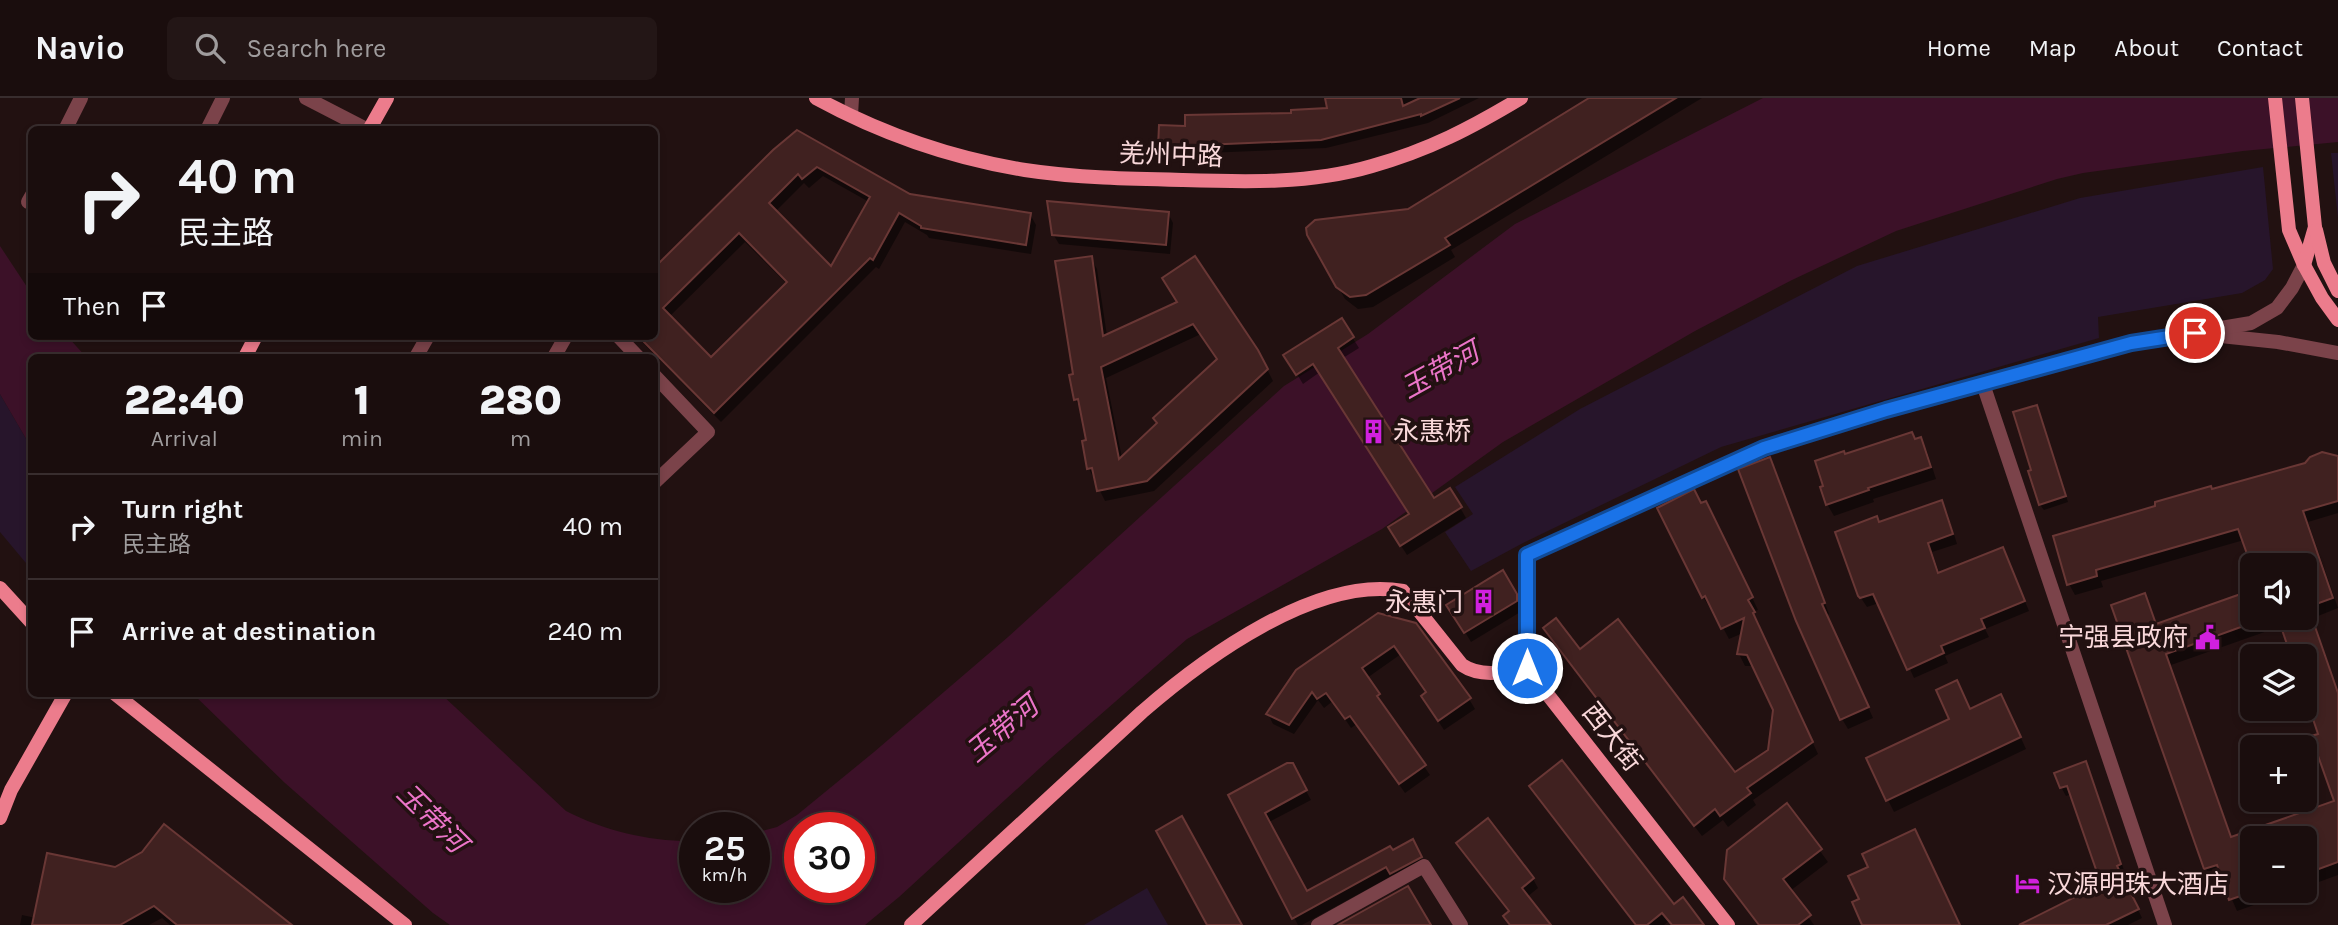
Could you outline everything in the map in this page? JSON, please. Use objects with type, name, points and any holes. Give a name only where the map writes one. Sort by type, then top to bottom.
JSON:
[{"type":"street","points":[[67,126],[81,98]]},
{"type":"street","points":[[209,126],[223,98]]},
{"type":"street","points":[[306,98],[361,126]]},
{"type":"street","points":[[371,126],[387,98]]},
{"type":"street","name":"羌州中路","points":[[816,98],[909,139],[954,154],[1024,170],[1154,180],[1271,181],[1335,175],[1418,152],[1468,130],[1521,98]]},
{"type":"street","points":[[851,115],[852,98]]},
{"type":"street","points":[[2276,98],[2289,230],[2304,265],[2338,320]]},
{"type":"street","points":[[2302,98],[2315,227],[2325,263],[2338,291]]},
{"type":"street","points":[[911,925],[1168,689],[1244,637],[1277,619],[1317,600],[1386,587],[1402,591],[1467,668],[1499,673],[1527,668],[1527,555],[1764,448],[1886,410],[2131,343],[2252,323],[2277,307],[2292,288],[2304,265],[2315,227]]},
{"type":"street","points":[[2195,333],[2278,342],[2338,353]]},
{"type":"street","points":[[622,340],[635,354]]},
{"type":"street","points":[[658,379],[708,432],[658,479]]},
{"type":"street","points":[[1983,384],[2165,925]]},
{"type":"street","points":[[0,588],[28,618]]},
{"type":"street","name":"西大街","points":[[1527,668],[1728,925]]},
{"type":"street","points":[[0,818],[11,790],[64,697]]},
{"type":"street","points":[[119,697],[405,925]]},
{"type":"street","points":[[1318,925],[1424,866],[1461,925]]},
{"type":"shaded area","points":[[2331,153],[2338,153],[2338,218]]},
{"type":"shaded area","points":[[2263,167],[2273,269],[2265,280],[2242,293],[2098,317],[2099,338],[1721,447],[1471,571],[1445,532],[1473,514],[1455,487],[1580,409],[1857,266],[2080,198]]},
{"type":"shaded area","points":[[0,394],[28,442],[28,565],[0,532]]},
{"type":"shaded area","points":[[1147,888],[1168,925],[1084,925]]},
{"type":"water","name":"玉带河","points":[[1763,98],[2338,98],[2338,142],[2243,151],[2057,179],[1896,231],[1792,280],[1695,331],[1503,442],[1382,529],[1187,639],[865,925],[450,925],[285,783],[196,697],[444,697],[566,811],[629,834],[679,841],[679,903],[770,903],[770,829],[784,823],[784,903],[875,903],[875,812],[801,812],[1008,637],[1284,386],[1368,334],[1515,224]]},
{"type":"water","points":[[0,246],[28,288],[28,340],[71,340],[83,354],[28,354],[28,442],[0,394]]},
{"type":"building","points":[[1325,98],[1401,98],[1403,106],[1420,98],[1460,98],[1421,116],[1321,140],[1203,145],[1203,149],[1158,148],[1159,125],[1185,126],[1185,115],[1291,113],[1291,110],[1327,108]]},
{"type":"building","points":[[1589,98],[1676,98],[1445,238],[1450,245],[1366,295],[1350,297],[1336,287],[1307,235],[1306,228],[1315,220],[1408,209]]},
{"type":"building","points":[[797,130],[910,194],[1031,213],[1026,245],[921,228],[899,213],[873,260],[870,258],[714,413],[642,340],[658,340],[658,264],[773,150]],"holes":[[[817,167],[870,197],[831,266],[769,203],[798,174],[802,179]],[[739,233],[787,282],[711,357],[663,308]]]},
{"type":"building","points":[[1047,201],[1169,212],[1166,245],[1052,235]]},
{"type":"building","points":[[1092,256],[1103,336],[1177,302],[1162,278],[1195,256],[1268,369],[1147,481],[1097,491],[1092,468],[1087,469],[1082,441],[1086,440],[1078,399],[1074,400],[1069,375],[1073,374],[1055,261]],"holes":[[[1193,324],[1217,359],[1153,418],[1157,423],[1119,459],[1101,367]]]},
{"type":"building","name":"永惠桥","points":[[1342,318],[1354,337],[1338,348],[1434,498],[1450,488],[1462,507],[1400,546],[1388,527],[1409,514],[1313,364],[1296,375],[1283,355]]},
{"type":"building","points":[[2037,405],[2066,496],[2039,505],[2013,412]]},
{"type":"building","points":[[1912,432],[1915,439],[1921,437],[1931,467],[1826,505],[1815,461]]},
{"type":"building","points":[[2322,452],[2338,456],[2338,501],[2303,511],[2333,598],[2317,604],[2317,553],[2247,553],[2238,529],[2096,570],[2097,576],[2067,585],[2053,536],[2155,506],[2155,502],[2305,463],[2310,457]]},
{"type":"building","points":[[1770,457],[1825,603],[1822,604],[1869,707],[1840,720],[1796,621],[1738,469]]},
{"type":"building","points":[[1694,489],[1701,503],[1706,501],[1753,597],[1748,600],[1755,612],[1753,613],[1813,742],[1747,788],[1751,793],[1720,816],[1715,809],[1694,826],[1543,628],[1556,618],[1580,649],[1618,619],[1735,772],[1768,750],[1773,710],[1747,655],[1737,654],[1744,618],[1721,629],[1705,596],[1702,598],[1657,508]]},
{"type":"building","points":[[1942,500],[1953,534],[1928,543],[1938,573],[2003,547],[2025,601],[1981,619],[1985,628],[1941,646],[1944,653],[1907,670],[1873,594],[1860,598],[1858,596],[1835,532],[1877,516],[1879,522]]},
{"type":"building","name":"永惠门","points":[[1503,570],[1517,594],[1517,601],[1464,633],[1446,605]]},
{"type":"building","points":[[2145,593],[2156,624],[2240,594],[2240,627],[2166,654],[2231,837],[2240,834],[2240,896],[2229,900],[2217,865],[2204,869],[2111,605]]},
{"type":"building","points":[[1378,613],[1416,623],[1471,698],[1438,721],[1421,696],[1426,692],[1394,646],[1362,668],[1380,694],[1377,696],[1426,765],[1399,784],[1350,716],[1345,719],[1326,693],[1317,699],[1312,692],[1289,725],[1266,714],[1296,670]]},
{"type":"building","points":[[2282,630],[2316,630],[2338,693],[2338,862],[2317,870],[2317,826],[2262,826],[2303,812],[2317,812],[2317,807],[2334,801],[2317,753],[2317,735],[2314,735],[2318,734],[2314,721],[2317,721],[2317,644],[2287,644]]},
{"type":"building","points":[[1957,680],[1970,709],[2001,694],[2021,737],[1886,801],[1866,758],[1949,719],[1936,690]]},
{"type":"building","points":[[1562,760],[1674,904],[1683,897],[1704,925],[1672,925],[1662,913],[1647,925],[1636,925],[1529,786]]},
{"type":"building","points":[[2086,761],[2121,864],[2117,866],[2139,909],[2106,925],[2019,925],[2101,884],[2067,786],[2060,788],[2054,773]]},
{"type":"building","points":[[1287,763],[1293,763],[1307,790],[1265,813],[1307,891],[1390,846],[1393,850],[1413,839],[1422,857],[1390,874],[1386,867],[1292,919],[1228,795]]},
{"type":"building","points":[[1787,803],[1822,849],[1783,879],[1811,915],[1798,925],[1759,925],[1724,879],[1727,850]]},
{"type":"building","points":[[1182,816],[1242,925],[1207,925],[1156,831]]},
{"type":"building","points":[[1488,818],[1534,878],[1522,888],[1551,925],[1510,925],[1503,916],[1509,911],[1456,843]]},
{"type":"building","points":[[164,824],[292,925],[177,925],[154,906],[120,925],[32,925],[47,853],[115,867],[142,852]]},
{"type":"building","points":[[1915,829],[1960,925],[1862,925],[1852,902],[1859,899],[1848,876],[1868,867],[1862,854]]},
{"type":"building","points":[[1408,886],[1431,925],[1338,925],[1345,921]]},
{"type":"place","name":"永惠桥","points":[[1373,431]]},
{"type":"place","name":"永惠门","points":[[1483,602]]},
{"type":"place","name":"宁强县政府","points":[[2208,637]]},
{"type":"place","name":"汉源明珠大酒店","points":[[2027,884]]},
{"type":"route","points":[[1527,668],[1527,555],[1562,537],[1764,448],[1886,410],[2131,343],[2195,333]]}]
